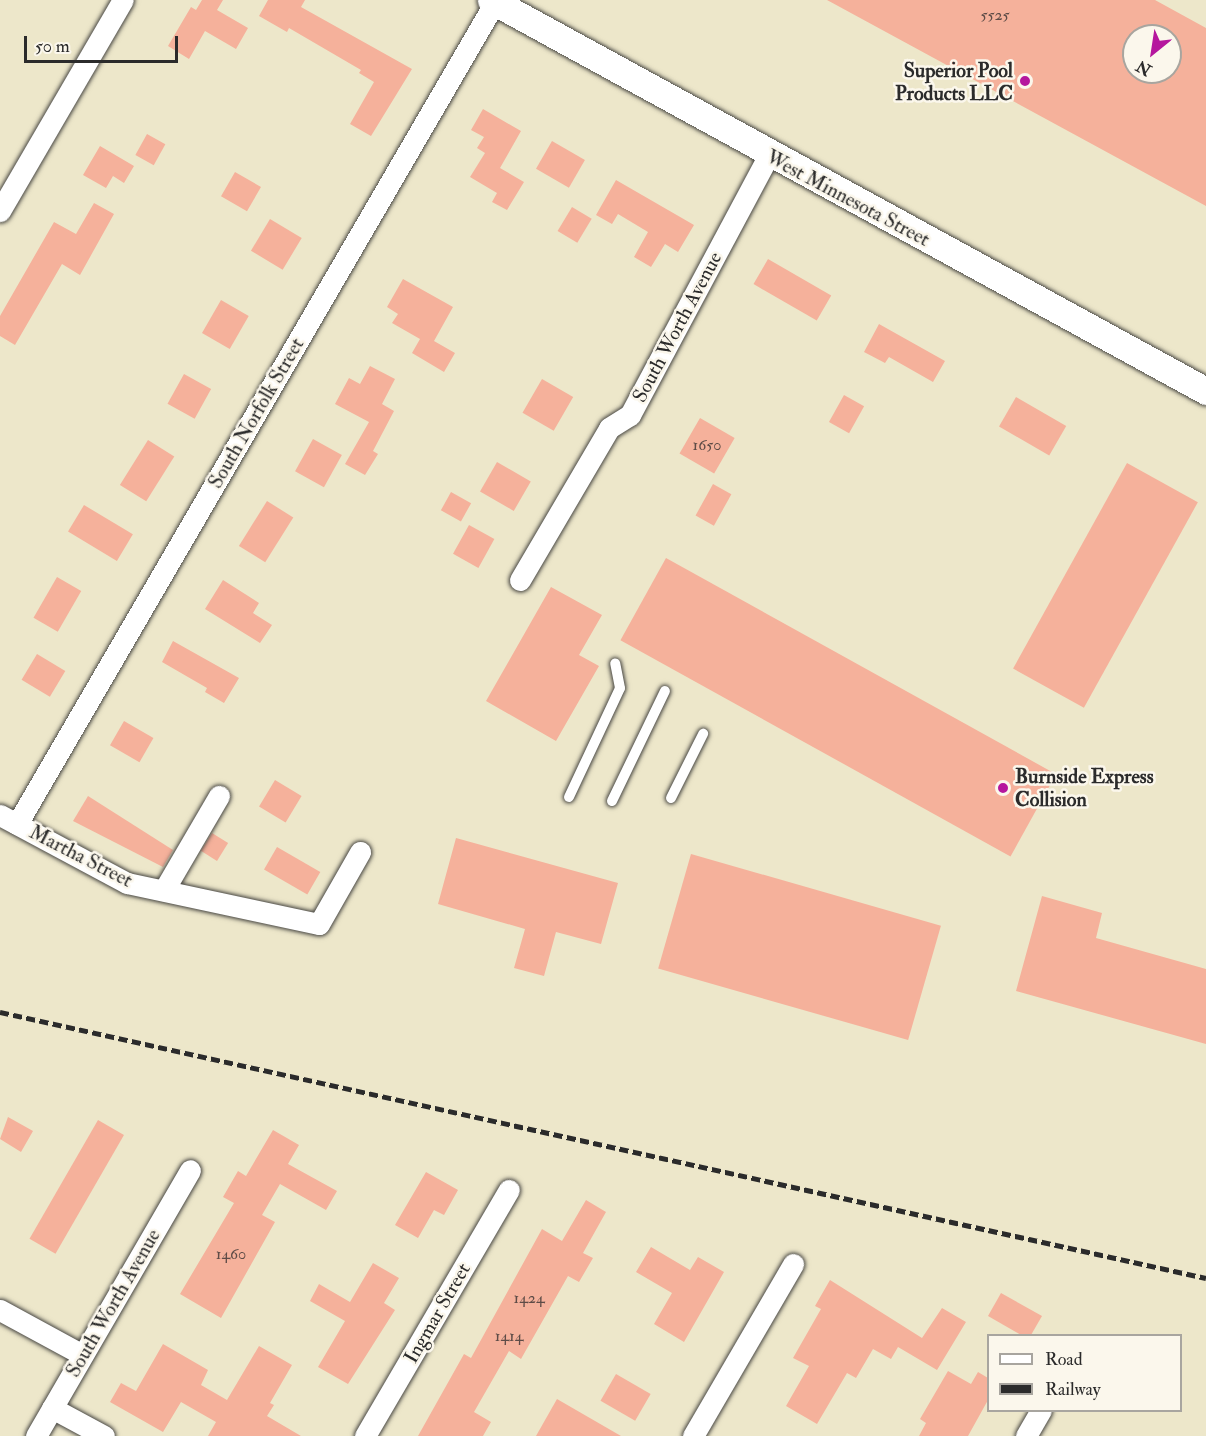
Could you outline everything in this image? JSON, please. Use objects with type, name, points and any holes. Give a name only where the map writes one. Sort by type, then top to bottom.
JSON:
[{"type":"street","points":[[0,211],[123,0]]},
{"type":"street","name":"West Minnesota Street","points":[[493,1],[769,155],[1206,391]]},
{"type":"street","name":"South Norfolk Street","points":[[9,819],[493,1]]},
{"type":"street","name":"South Worth Avenue","points":[[520,580],[609,428],[630,415],[769,155]]},
{"type":"street","points":[[219,796],[164,890],[319,924],[360,852]]},
{"type":"street","name":"Martha Street","points":[[9,819],[127,883],[164,890]]},
{"type":"street","name":"South Worth Avenue","points":[[36,1436],[190,1170]]},
{"type":"street","name":"Ingmar Street","points":[[365,1436],[509,1190]]},
{"type":"street","points":[[693,1436],[793,1264]]},
{"type":"street","points":[[0,1310],[83,1355]]},
{"type":"street","points":[[52,1408],[104,1436]]},
{"type":"street","points":[[1026,1436],[1040,1412]]},
{"type":"lane","points":[[569,797],[620,688],[615,663]]},
{"type":"lane","points":[[612,801],[665,690]]},
{"type":"lane","points":[[671,798],[703,734]]},
{"type":"building","points":[[202,0],[223,0],[217,10],[248,28],[236,49],[205,31],[189,59],[168,46],[191,7],[196,10]]},
{"type":"building","points":[[268,0],[305,0],[301,7],[412,69],[371,136],[350,124],[374,82],[359,73],[361,70],[289,28],[287,32],[259,16]]},
{"type":"building","points":[[827,0],[1155,0],[1206,28],[1206,206]]},
{"type":"building","points":[[483,109],[521,131],[500,168],[524,182],[507,210],[492,202],[497,193],[470,177],[485,153],[477,148],[484,137],[471,130]]},
{"type":"building","points":[[147,134],[165,144],[154,165],[135,155]]},
{"type":"building","points":[[552,141],[585,160],[569,188],[536,169]]},
{"type":"building","points":[[100,146],[134,166],[124,183],[113,176],[106,188],[83,175]]},
{"type":"building","points":[[235,172],[261,187],[247,211],[221,196]]},
{"type":"building","points":[[616,180],[694,225],[678,252],[665,244],[651,267],[634,257],[648,232],[618,214],[612,224],[596,215]]},
{"type":"building","points":[[94,203],[114,214],[80,275],[62,264],[15,345],[0,336],[0,316],[54,222],[76,234]]},
{"type":"building","points":[[572,207],[592,219],[577,243],[558,231]]},
{"type":"building","points":[[270,219],[302,238],[283,270],[251,251]]},
{"type":"building","points":[[768,259],[831,296],[817,321],[754,284]]},
{"type":"building","points":[[403,279],[453,307],[434,341],[455,353],[444,372],[412,353],[420,339],[392,323],[398,314],[387,307]]},
{"type":"building","points":[[221,300],[249,316],[230,349],[202,333]]},
{"type":"building","points":[[879,324],[945,361],[933,382],[889,357],[885,363],[864,352]]},
{"type":"building","points":[[370,366],[395,379],[382,404],[394,411],[373,451],[378,454],[365,475],[345,464],[369,422],[335,404],[349,378],[360,384]]},
{"type":"building","points":[[184,374],[211,389],[195,419],[168,404]]},
{"type":"building","points":[[542,379],[573,397],[554,431],[522,413]]},
{"type":"building","points":[[844,395],[864,406],[849,433],[829,422]]},
{"type":"building","points":[[1016,397],[1066,426],[1049,455],[999,426]]},
{"type":"building","points":[[700,418],[735,438],[714,474],[680,454]]},
{"type":"building","points":[[313,439],[342,455],[324,487],[295,471]]},
{"type":"building","points":[[148,440],[174,456],[146,501],[120,485]]},
{"type":"building","points":[[497,462],[531,481],[514,511],[480,491]]},
{"type":"building","points":[[1127,463],[1198,502],[1084,708],[1013,669]]},
{"type":"building","points":[[713,484],[731,494],[714,526],[696,515]]},
{"type":"building","points":[[451,492],[471,503],[461,522],[441,510]]},
{"type":"building","points":[[267,501],[293,517],[265,562],[239,546]]},
{"type":"building","points":[[84,505],[133,534],[117,561],[68,532]]},
{"type":"building","points":[[469,525],[494,539],[478,568],[453,554]]},
{"type":"building","points":[[666,558],[1056,774],[1011,856],[620,640]]},
{"type":"building","points":[[57,577],[81,591],[58,632],[34,618]]},
{"type":"building","points":[[223,580],[259,603],[253,613],[272,625],[260,643],[205,609]]},
{"type":"building","points":[[551,587],[602,615],[579,655],[599,666],[556,741],[486,701]]},
{"type":"building","points":[[173,641],[239,678],[224,703],[205,692],[207,688],[162,662]]},
{"type":"building","points":[[37,654],[65,671],[50,697],[22,680]]},
{"type":"building","points":[[124,721],[153,738],[139,762],[110,745]]},
{"type":"building","points":[[275,780],[302,796],[286,823],[259,807]]},
{"type":"building","points":[[88,796],[173,850],[163,867],[73,821]]},
{"type":"building","points":[[212,833],[228,843],[217,861],[201,851]]},
{"type":"building","points":[[456,838],[618,883],[601,944],[556,932],[544,976],[514,968],[525,929],[438,904]]},
{"type":"building","points":[[277,847],[320,872],[307,895],[264,870]]},
{"type":"building","points":[[691,854],[941,926],[908,1040],[658,968]]},
{"type":"building","points":[[1042,896],[1102,913],[1096,938],[1206,969],[1206,1044],[1016,991]]},
{"type":"building","points":[[8,1117],[33,1131],[21,1152],[0,1139]]},
{"type":"building","points":[[98,1120],[124,1135],[55,1254],[30,1239]]},
{"type":"building","points":[[273,1130],[299,1145],[288,1164],[337,1191],[326,1210],[280,1184],[262,1215],[275,1222],[221,1318],[180,1294],[234,1203],[223,1197],[238,1171],[246,1176]]},
{"type":"building","points":[[426,1172],[458,1190],[444,1215],[434,1210],[418,1238],[395,1225]]},
{"type":"building","points":[[586,1200],[606,1212],[583,1253],[593,1258],[579,1282],[568,1276],[521,1359],[509,1351],[474,1412],[491,1422],[483,1436],[418,1436],[464,1354],[471,1358],[542,1229],[562,1241]]},
{"type":"building","points":[[651,1247],[690,1270],[698,1257],[724,1272],[684,1342],[654,1324],[672,1293],[636,1272]]},
{"type":"building","points":[[373,1263],[399,1278],[384,1303],[395,1310],[348,1384],[318,1367],[345,1321],[310,1301],[319,1284],[350,1302]]},
{"type":"building","points":[[830,1280],[922,1338],[942,1308],[966,1322],[937,1370],[898,1347],[891,1359],[873,1349],[856,1378],[847,1373],[817,1424],[786,1406],[809,1366],[793,1358],[821,1309],[815,1306]]},
{"type":"building","points":[[1001,1293],[1042,1316],[1032,1334],[1019,1334],[988,1316]]},
{"type":"building","points":[[163,1344],[208,1370],[201,1385],[227,1400],[259,1346],[292,1365],[270,1403],[274,1405],[267,1416],[301,1436],[208,1436],[216,1422],[181,1402],[163,1432],[110,1402],[121,1383],[136,1391]]},
{"type":"building","points":[[948,1371],[971,1384],[978,1372],[987,1377],[987,1402],[968,1436],[919,1436],[926,1423],[920,1419]]},
{"type":"building","points":[[616,1374],[651,1394],[635,1421],[600,1401]]},
{"type":"building","points":[[557,1399],[621,1436],[536,1436]]},
{"type":"railway","points":[[0,1012],[1206,1278]]},
{"type":"place","name":"Superior Pool Products LLC","points":[[1025,81]]},
{"type":"place","name":"Burnside Express Collision","points":[[1003,788]]}]
